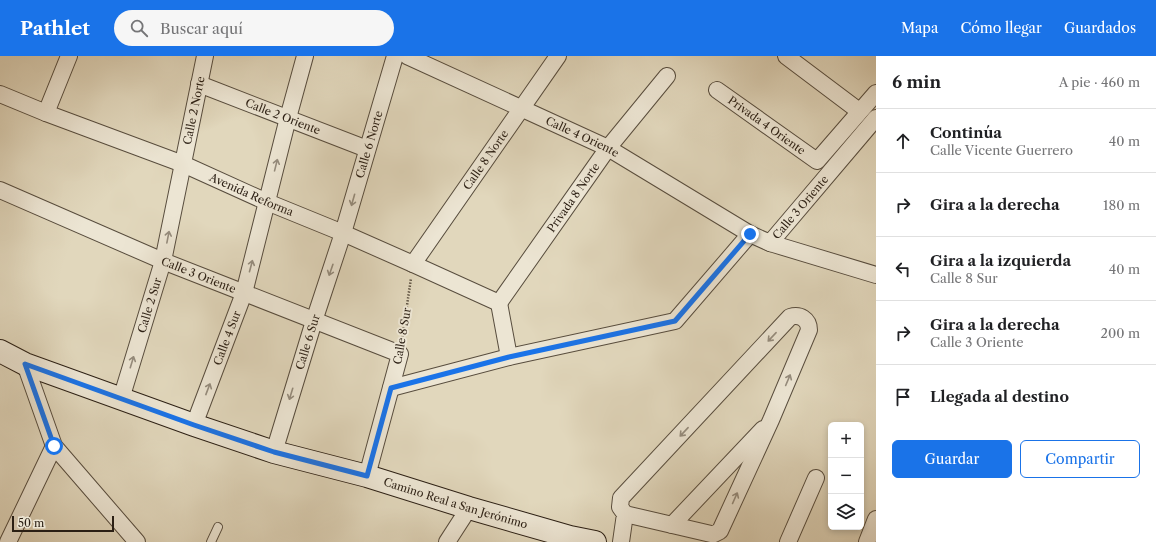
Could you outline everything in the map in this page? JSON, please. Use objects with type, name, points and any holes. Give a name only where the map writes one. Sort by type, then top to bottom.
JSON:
[{"type":"street","points":[[46,113],[68,56]]},
{"type":"street","name":"Calle 2 Norte","points":[[183,164],[205,56]]},
{"type":"street","name":"Calle 4 Sur","points":[[194,425],[244,293],[305,56]]},
{"type":"street","name":"Calle 6 Norte","points":[[343,233],[395,56]]},
{"type":"street","name":"Calle 4 Oriente","points":[[406,56],[608,148],[750,234]]},
{"type":"street","name":"Calle 8 Norte","points":[[413,264],[558,56]]},
{"type":"street","points":[[786,56],[859,111],[876,93]]},
{"type":"street","name":"Privada 8 Norte","points":[[499,303],[608,148],[667,76]]},
{"type":"street","name":"Calle 2 Oriente","points":[[199,84],[367,149]]},
{"type":"street","name":"Privada 4 Oriente","points":[[717,90],[817,161],[859,111]]},
{"type":"street","name":"Avenida Reforma","points":[[0,94],[46,113],[183,164],[267,202],[343,233],[499,303]]},
{"type":"street","name":"Calle 3 Oriente","points":[[750,234],[770,243],[876,118]]},
{"type":"street","name":"Calle 2 Sur","points":[[121,399],[163,261],[183,164]]},
{"type":"street","name":"Calle 3 Oriente","points":[[0,190],[163,261],[400,354]]},
{"type":"street","name":"Calle 6 Sur","points":[[274,452],[314,321],[343,233]]},
{"type":"street","points":[[391,388],[509,357],[675,321],[750,234]]},
{"type":"street","points":[[770,243],[876,275]]},
{"type":"street","points":[[499,303],[509,357]]},
{"type":"street","points":[[621,542],[624,514],[620,507],[621,498],[790,317],[799,316],[806,319],[809,330],[771,420],[720,531],[711,534],[624,514]]},
{"type":"street","name":"Camino Real a San Jerónimo","points":[[0,351],[25,364],[194,425],[274,452],[367,476],[569,540],[595,542]]},
{"type":"street","name":"Calle 8 Sur","points":[[367,476],[400,354]]},
{"type":"street","points":[[25,364],[54,446],[137,542]]},
{"type":"street","points":[[672,525],[771,420]]},
{"type":"street","points":[[6,538],[54,446]]},
{"type":"street","points":[[788,542],[816,478]]},
{"type":"street","points":[[447,542],[469,508]]},
{"type":"street","points":[[867,542],[876,519]]},
{"type":"lane","points":[[212,542],[218,527]]},
{"type":"path","name":"Calle 8 Sur","points":[[400,354],[413,264]]},
{"type":"route","points":[[54,446],[25,364],[194,425],[274,452],[367,476],[391,388],[509,357],[675,321],[750,234]]}]
